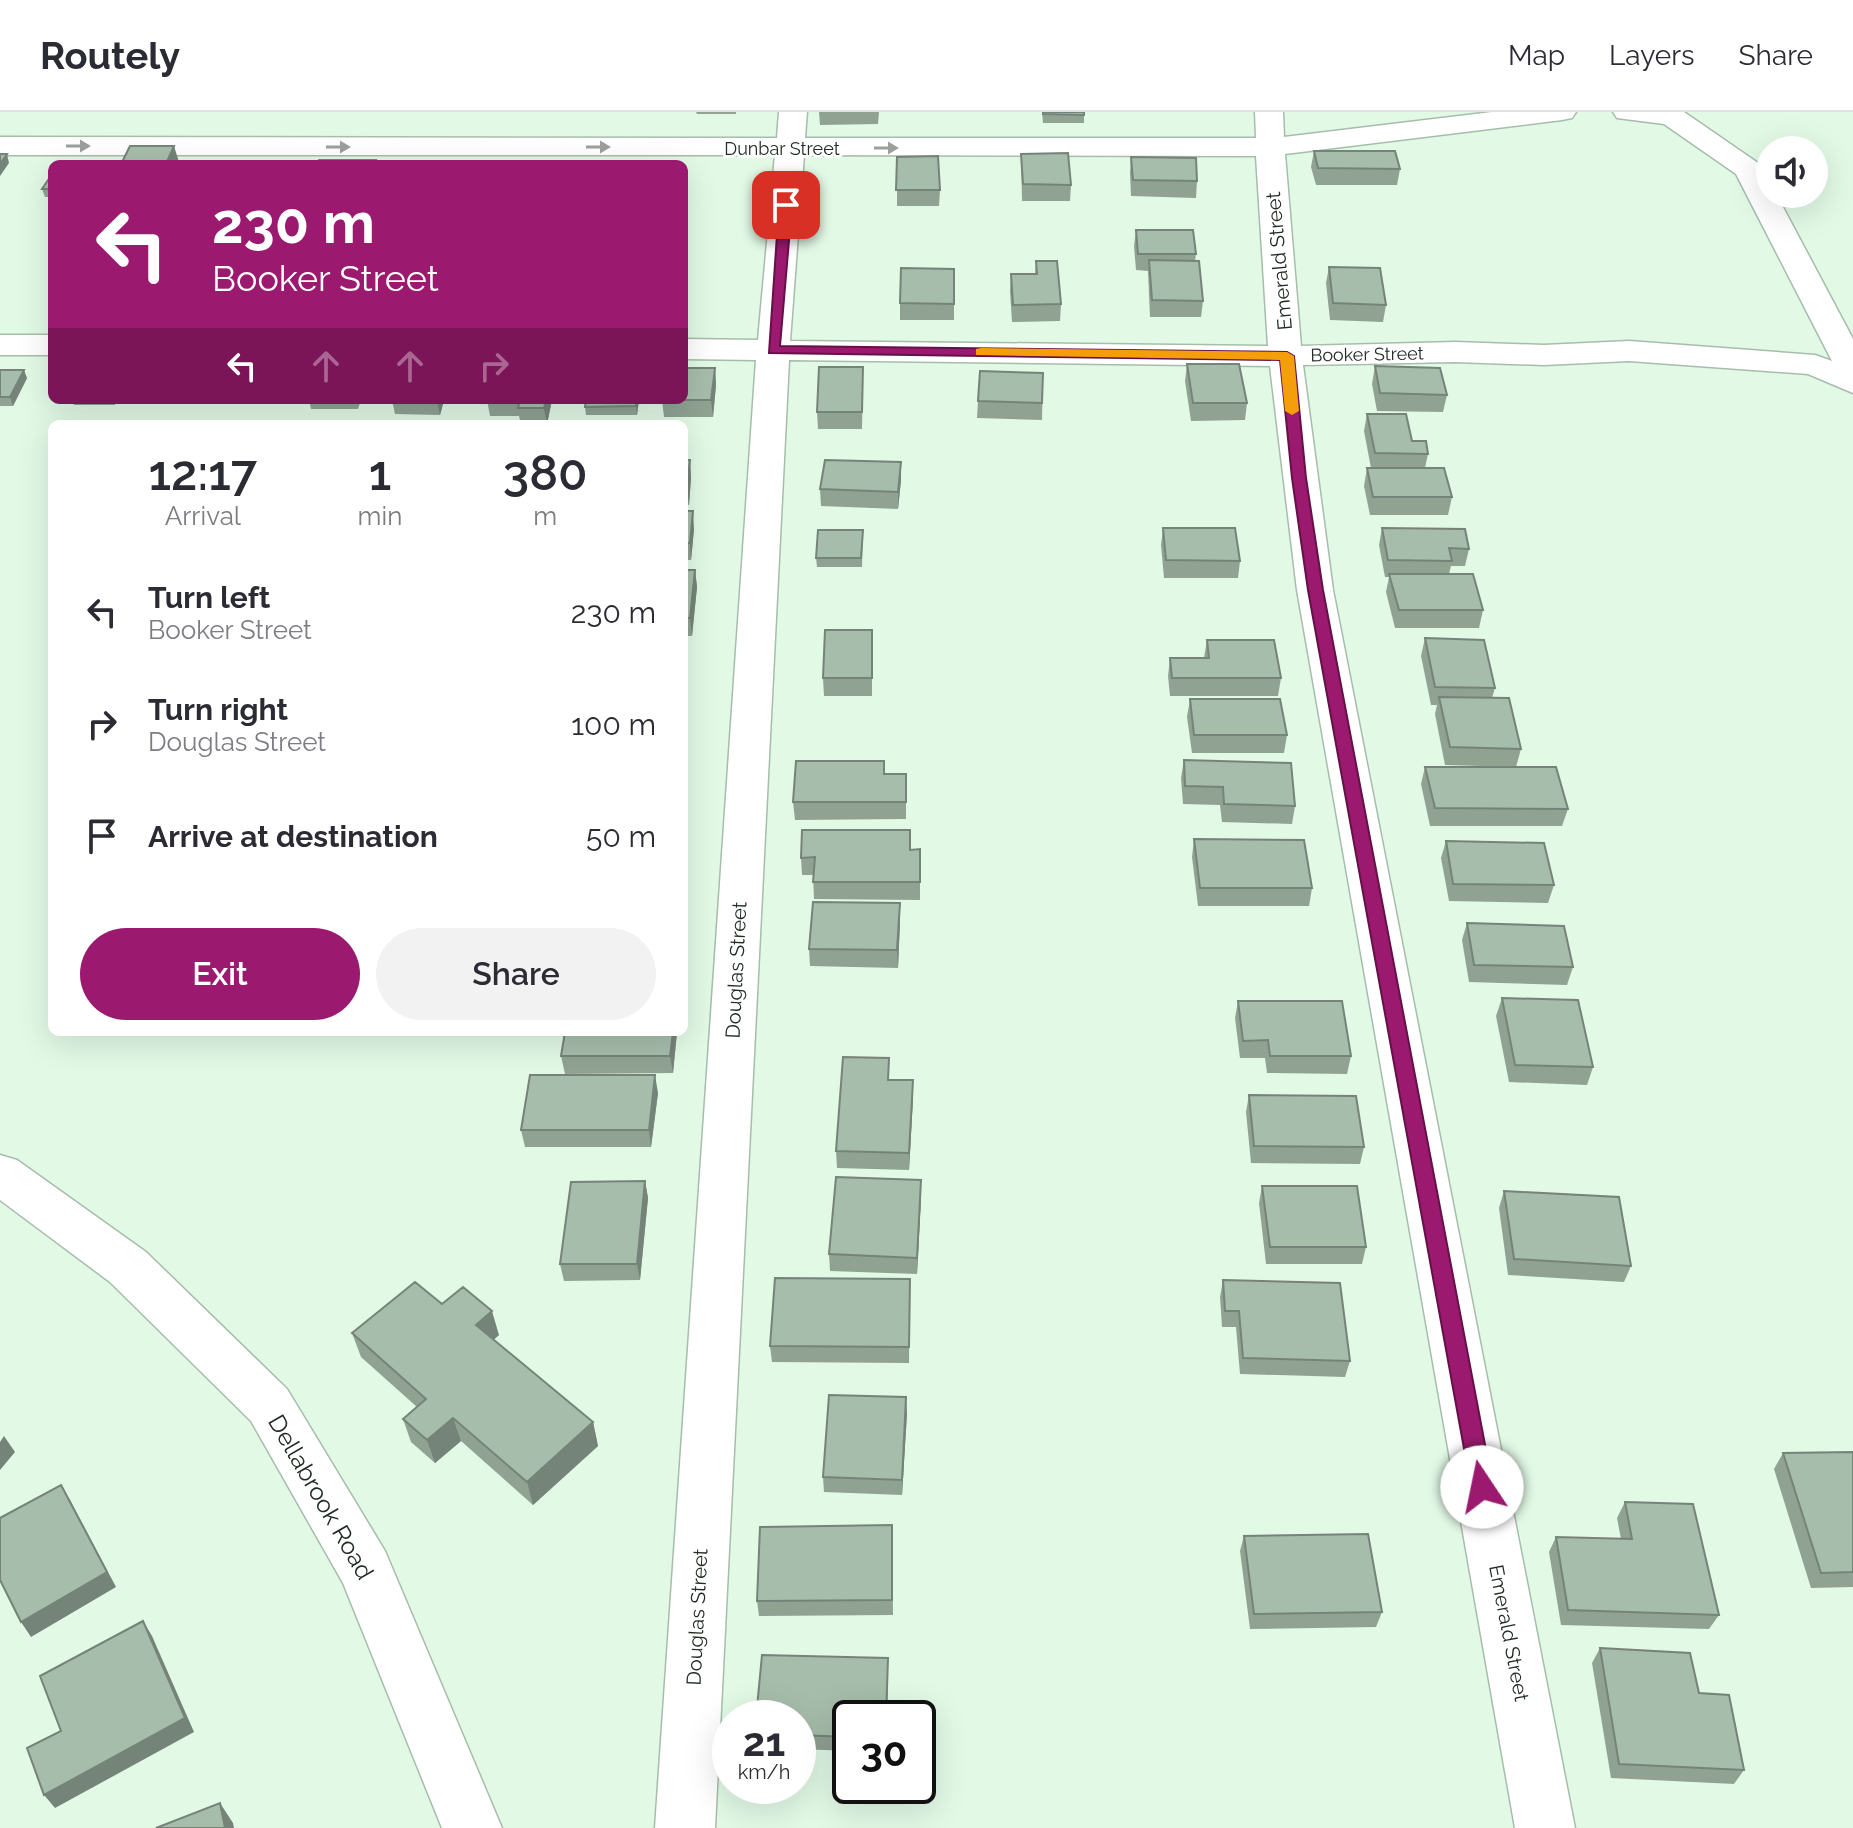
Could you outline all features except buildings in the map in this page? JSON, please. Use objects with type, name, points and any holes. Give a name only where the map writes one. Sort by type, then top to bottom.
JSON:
[{"type":"street","name":"Dunbar Street","points":[[0,146],[792,130],[1269,130],[1562,112]]},
{"type":"street","points":[[1627,112],[1671,116],[1748,169],[1853,370]]},
{"type":"street","name":"Douglas Street","points":[[685,1828],[773,350],[792,130]]},
{"type":"street","name":"Emerald Street","points":[[1269,130],[1299,478],[1315,590],[1545,1828]]},
{"type":"street","points":[[0,345],[48,345]]},
{"type":"street","name":"Booker Street","points":[[688,349],[1287,356],[1455,352],[1544,355],[1629,351],[1815,365],[1853,383]]},
{"type":"street","name":"Dellabrook Road","points":[[0,1174],[128,1267],[269,1405],[365,1569],[472,1828]]},
{"type":"slow traffic","points":[[981,352],[1287,356],[1292,411]]},
{"type":"route","points":[[786,205],[773,350],[1287,356],[1299,478],[1315,590],[1482,1487]]}]
